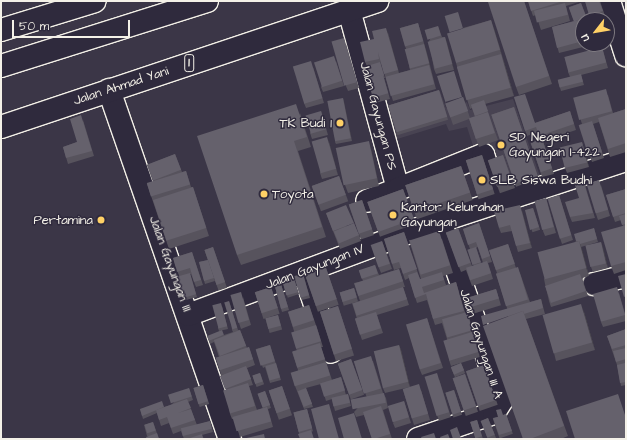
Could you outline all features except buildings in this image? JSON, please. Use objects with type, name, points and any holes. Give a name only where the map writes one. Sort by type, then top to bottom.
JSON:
[{"type":"main road","points":[[1,30],[95,1]]},
{"type":"main road","points":[[4,65],[207,1]]},
{"type":"main road","name":"Jalan Ahmad Yani","points":[[1,127],[378,1]]},
{"type":"main road","points":[[609,1],[626,55]]},
{"type":"main road","name":"Jalan Gayungan PS","points":[[349,10],[398,188]]},
{"type":"main road","name":"Jalan Gayungan III","points":[[109,90],[230,439]]},
{"type":"main road","points":[[367,202],[398,188],[483,155],[500,201]]},
{"type":"main road","name":"Jalan Gayungan IV","points":[[188,315],[440,221],[626,160]]},
{"type":"main road","name":"Jalan Gayungan III A","points":[[418,439],[494,413],[502,400],[440,221]]},
{"type":"main road","points":[[304,272],[331,352]]},
{"type":"main road","points":[[594,284],[626,276]]},
{"type":"shaded area","name":"SD Negeri Gayungan I-422","points":[[440,91],[446,108],[467,102],[470,110],[513,99],[542,182],[499,197],[475,152],[467,127],[449,131],[446,124],[394,140],[383,107]]},
{"type":"place","name":"TK Budi 1","points":[[340,123]]},
{"type":"place","name":"SD Negeri Gayungan I-422","points":[[501,145]]},
{"type":"place","name":"SLB Siswa Budhi","points":[[482,180]]},
{"type":"place","name":"Toyota","points":[[264,194]]},
{"type":"place","name":"Kantor Kelurahan Gayungan","points":[[393,215]]},
{"type":"place","name":"Pertamina","points":[[101,220]]}]
